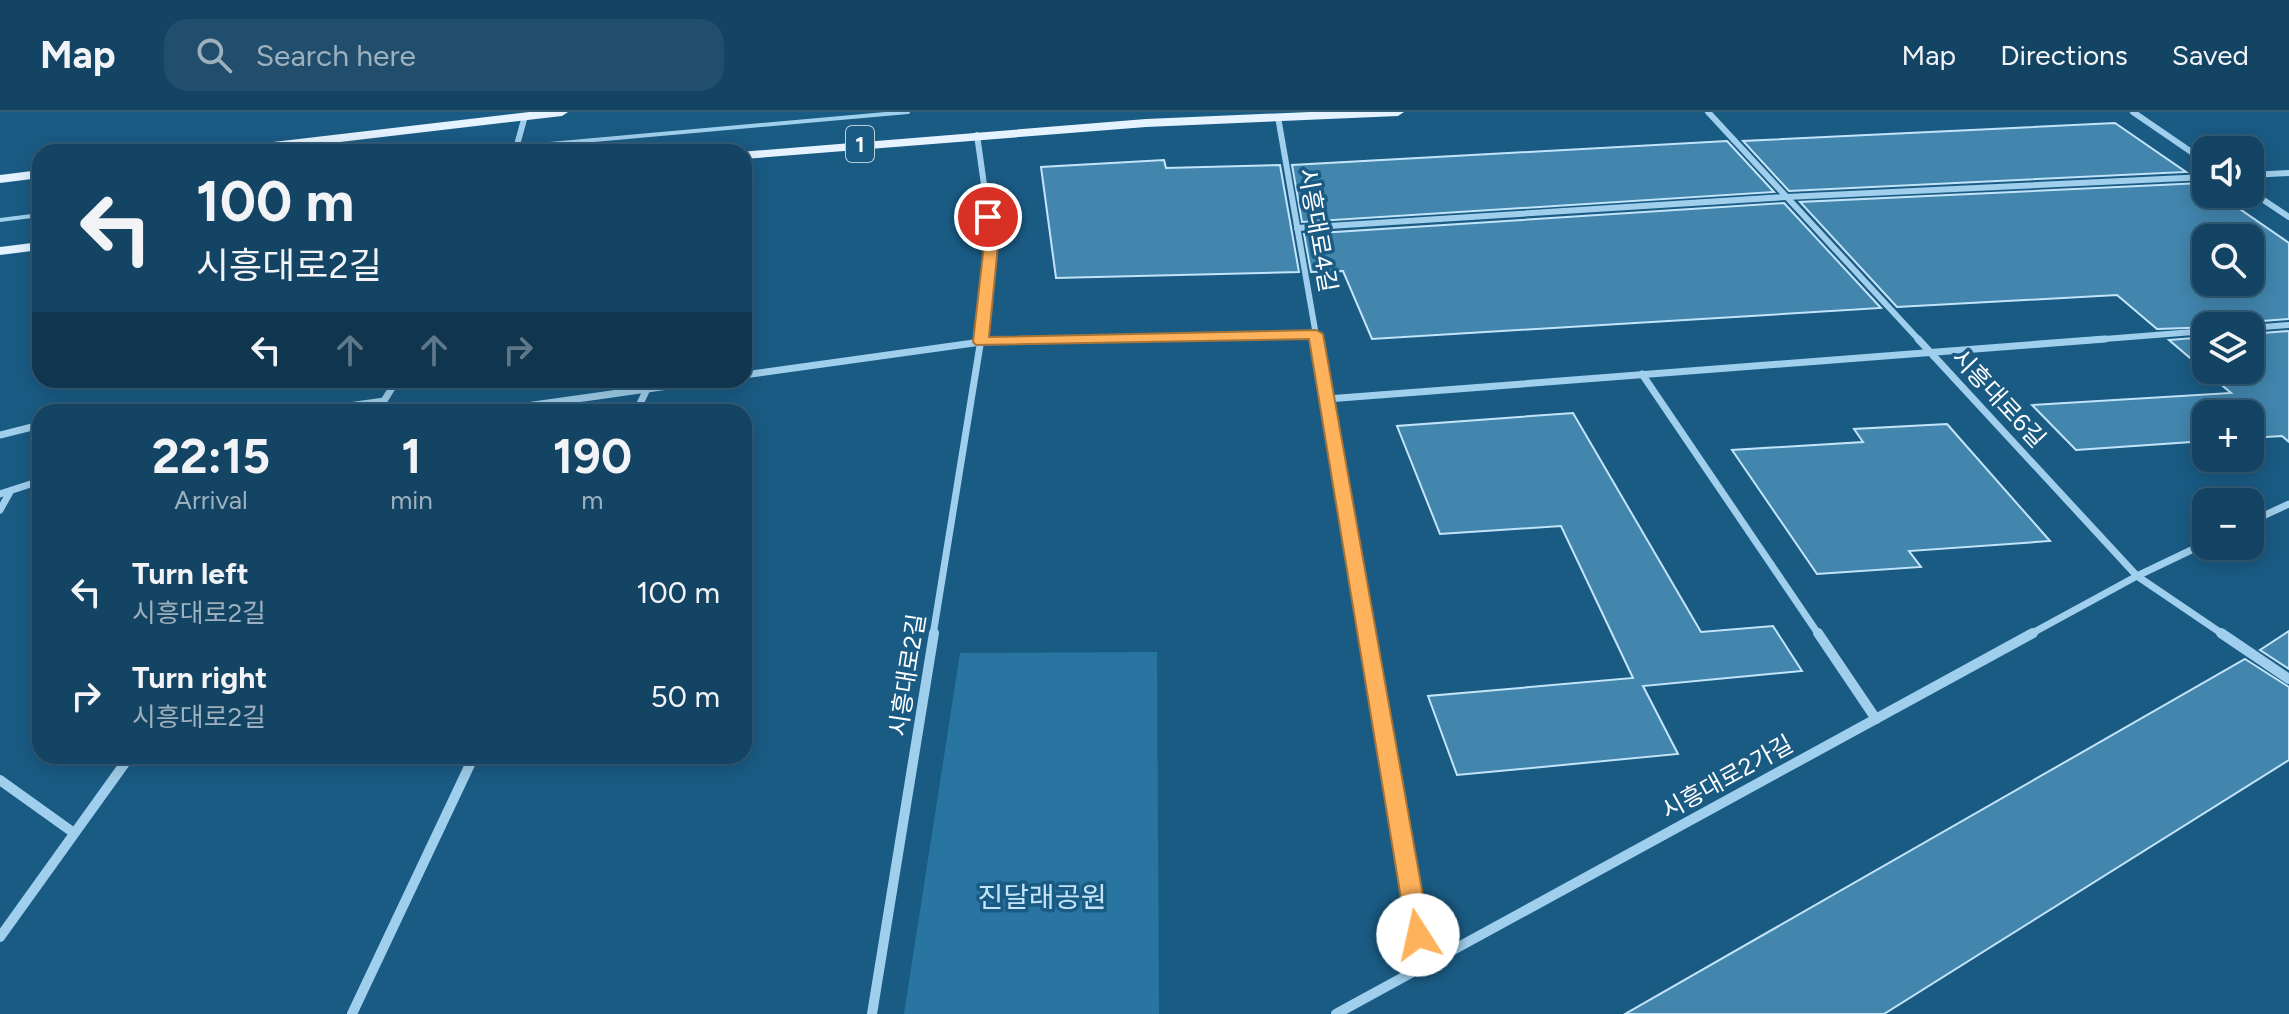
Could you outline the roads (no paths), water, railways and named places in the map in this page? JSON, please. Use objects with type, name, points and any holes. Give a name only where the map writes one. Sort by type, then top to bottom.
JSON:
[{"type":"main road","points":[[289,144],[562,112]]},
{"type":"main road","name":"1","points":[[752,154],[977,135],[1398,112]]},
{"type":"main road","points":[[0,179],[32,175]]},
{"type":"main road","points":[[0,251],[32,247]]},
{"type":"street","name":"시흥대로6길","points":[[1708,112],[2137,576],[2289,679]]},
{"type":"street","points":[[2133,112],[2192,152]]},
{"type":"street","points":[[518,144],[525,116]]},
{"type":"street","name":"시흥대로4길","points":[[1278,117],[1424,965]]},
{"type":"street","name":"시흥대로2길","points":[[872,1014],[981,342],[991,245],[984,161],[977,135]]},
{"type":"street","points":[[2264,174],[2289,173]]},
{"type":"street","points":[[1297,228],[1786,197],[2192,178]]},
{"type":"street","points":[[2264,200],[2289,217]]},
{"type":"street","points":[[2264,327],[2289,325]]},
{"type":"street","points":[[1327,399],[2192,332]]},
{"type":"street","points":[[752,374],[981,342],[1316,334]]},
{"type":"street","points":[[1642,374],[1876,719]]},
{"type":"street","points":[[382,404],[392,388]]},
{"type":"street","points":[[541,404],[654,388]]},
{"type":"street","points":[[640,404],[647,389]]},
{"type":"street","points":[[363,404],[384,401]]},
{"type":"street","points":[[0,435],[32,427]]},
{"type":"street","points":[[0,494],[32,484]]},
{"type":"street","points":[[0,510],[10,492]]},
{"type":"street","points":[[2264,516],[2289,504]]},
{"type":"street","name":"시흥대로2가길","points":[[1336,1014],[2137,576],[2192,550]]},
{"type":"street","points":[[0,937],[124,764]]},
{"type":"street","points":[[352,1014],[470,764]]},
{"type":"street","points":[[0,780],[74,833]]},
{"type":"lane","points":[[578,144],[908,112]]},
{"type":"lane","points":[[0,220],[32,216]]},
{"type":"park label","name":"진달래공원","points":[[1042,897]]}]
